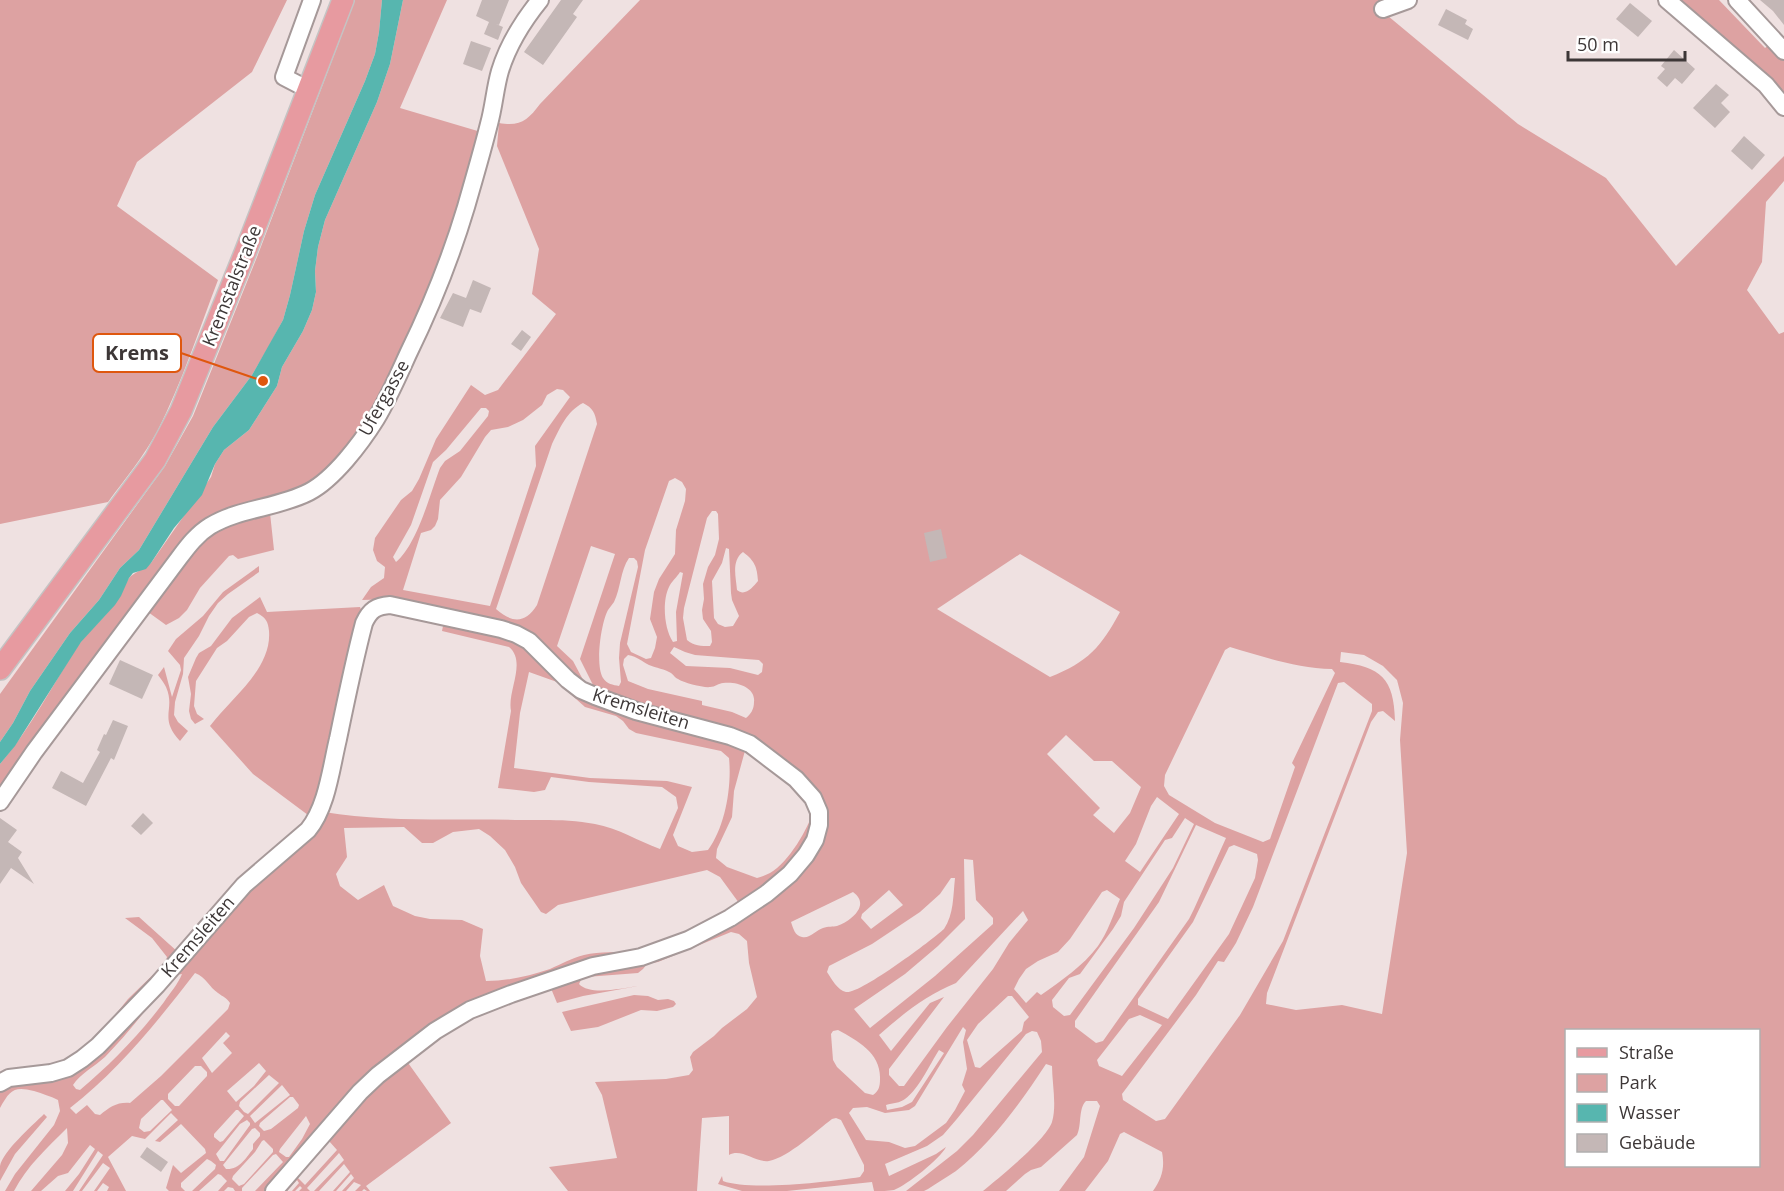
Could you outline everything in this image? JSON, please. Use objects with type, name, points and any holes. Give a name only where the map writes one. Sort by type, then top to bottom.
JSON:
[{"type":"main road","name":"Kremstalstraße","points":[[0,669],[155,460],[176,421],[344,0]]},
{"type":"street","points":[[309,90],[284,77],[312,0]]},
{"type":"street","name":"Ufergasse","points":[[0,802],[34,752],[197,536],[211,526],[236,515],[283,502],[310,491],[334,473],[356,448],[376,419],[393,387],[440,282],[465,210],[490,121],[501,70],[512,42],[540,0]]},
{"type":"street","points":[[1383,9],[1408,0]]},
{"type":"street","points":[[1667,0],[1766,85],[1784,107]]},
{"type":"street","points":[[1737,0],[1784,51]]},
{"type":"street","name":"Kremsleiten","points":[[0,1083],[9,1078],[51,1074],[68,1068],[98,1046],[157,985],[244,885],[308,830],[320,811],[331,771],[364,622],[369,612],[378,606],[390,605],[516,634],[538,648],[580,690],[636,711],[730,736],[750,744],[796,779],[813,798],[819,812],[819,825],[815,840],[806,855],[789,874],[766,894],[730,918],[688,940],[641,957],[593,966],[470,1010],[435,1031],[378,1075],[360,1092],[274,1191]]},
{"type":"green space","points":[[0,0],[287,0],[252,72],[137,162],[117,206],[218,280],[183,375],[158,430],[141,458],[108,502],[0,524]]},
{"type":"green space","points":[[355,0],[382,0],[375,54],[315,195],[283,320],[252,375],[213,427],[139,550],[120,568],[99,600],[70,633],[30,691],[0,742],[0,694],[165,466],[193,416],[257,257]]},
{"type":"green space","points":[[403,0],[447,0],[400,108],[481,132],[435,279],[370,416],[350,444],[328,467],[306,485],[236,505],[210,517],[0,788],[0,764],[32,721],[79,644],[116,603],[129,578],[151,563],[211,477],[215,464],[224,450],[249,430],[277,386],[282,367],[303,331],[312,310],[316,292],[315,271],[318,247],[325,220],[377,102],[390,64]]},
{"type":"green space","points":[[640,0],[1382,0],[1388,16],[1518,124],[1606,178],[1676,266],[1784,156],[1784,181],[1766,202],[1762,262],[1747,290],[1779,334],[1784,332],[1784,1191],[1153,1191],[1162,1173],[1162,1152],[1124,1132],[1120,1134],[1108,1161],[1085,1191],[1059,1191],[1084,1157],[1100,1106],[1097,1101],[1086,1101],[1082,1108],[1077,1135],[1041,1167],[1025,1174],[1006,1191],[983,1191],[1041,1139],[1052,1122],[1054,1101],[1052,1066],[1046,1064],[1006,1121],[969,1160],[924,1191],[906,1191],[957,1151],[973,1135],[1042,1052],[1037,1032],[1032,1031],[1026,1034],[943,1135],[927,1146],[885,1164],[889,1176],[946,1147],[923,1171],[894,1190],[874,1191],[872,1182],[787,1191],[742,1191],[718,1184],[722,1176],[723,1181],[735,1184],[770,1185],[860,1177],[864,1171],[864,1165],[841,1120],[832,1119],[777,1159],[764,1161],[739,1153],[729,1155],[729,1116],[702,1118],[697,1191],[568,1191],[549,1167],[617,1158],[602,1095],[595,1082],[666,1079],[689,1075],[693,1070],[690,1057],[693,1052],[747,1009],[757,997],[749,963],[747,941],[739,934],[731,932],[658,962],[647,964],[638,973],[586,977],[579,984],[591,990],[638,986],[557,1003],[550,986],[765,901],[824,826],[770,753],[596,691],[580,659],[615,554],[591,546],[557,646],[573,661],[589,691],[541,645],[389,599],[362,600],[371,587],[384,578],[385,567],[377,561],[373,550],[375,538],[401,500],[412,491],[436,439],[471,385],[485,395],[498,390],[556,314],[532,294],[539,249],[497,146],[499,123],[518,123],[531,114]],"holes":[[[557,389],[563,390],[570,397],[535,446],[536,466],[490,606],[403,590],[421,533],[431,530],[438,519],[440,500],[461,477],[491,430],[508,427],[523,420],[542,405],[547,395]],[[583,403],[593,411],[597,424],[537,605],[528,616],[513,619],[496,609],[552,444],[564,420]],[[481,408],[486,408],[489,411],[488,416],[460,451],[445,461],[440,468],[417,532],[404,554],[396,562],[393,557],[411,525],[433,462]],[[675,478],[682,482],[686,489],[685,501],[676,530],[675,554],[659,579],[654,592],[650,619],[657,637],[655,648],[651,658],[646,659],[631,652],[627,644],[645,550],[669,481]],[[712,511],[716,511],[719,539],[703,584],[703,619],[711,631],[710,646],[701,646],[687,640],[683,618],[707,518]],[[726,548],[729,549],[732,600],[739,616],[733,626],[725,627],[718,624],[714,618],[712,581],[722,563]],[[743,552],[755,565],[757,572],[758,581],[749,590],[743,592],[737,590],[735,570],[737,560]],[[1020,554],[1120,612],[1100,644],[1084,659],[1050,677],[937,609]],[[629,558],[637,561],[638,567],[620,643],[621,682],[619,686],[612,685],[603,678],[599,654],[605,616],[616,597]],[[680,572],[683,573],[676,612],[677,641],[673,642],[666,623],[665,607],[670,585]],[[674,647],[695,655],[759,660],[763,664],[762,672],[758,675],[730,668],[686,666],[670,653]],[[1230,647],[1293,664],[1332,669],[1335,673],[1292,763],[1295,767],[1270,839],[1263,842],[1215,823],[1169,795],[1164,786],[1165,775],[1225,650]],[[1341,652],[1364,655],[1383,666],[1397,680],[1403,703],[1400,740],[1407,853],[1382,1014],[1342,1005],[1296,1010],[1266,1004],[1267,993],[1371,722],[1378,712],[1383,711],[1395,721],[1392,694],[1388,685],[1382,677],[1366,667],[1340,662]],[[628,655],[694,685],[710,687],[721,683],[739,684],[752,692],[754,705],[746,718],[702,705],[702,701],[648,689],[628,681],[623,665]],[[1344,682],[1372,704],[1372,711],[1283,941],[1240,1015],[1165,1119],[1156,1121],[1123,1100],[1122,1094],[1196,995],[1218,961],[1224,962],[1253,907],[1338,683]],[[1066,735],[1094,761],[1112,761],[1141,787],[1130,813],[1114,833],[1093,815],[1100,808],[1047,754]],[[1157,797],[1179,814],[1140,872],[1125,861],[1136,844],[1151,806]],[[1185,818],[1194,824],[1173,868],[1134,928],[1070,1015],[1064,1016],[1053,1007],[1052,1000],[1069,978],[1080,974],[1121,916],[1124,902],[1165,840],[1172,838]],[[1196,825],[1226,838],[1189,919],[1103,1041],[1096,1043],[1075,1027],[1075,1021],[1159,902]],[[1234,845],[1257,854],[1255,878],[1229,934],[1168,1019],[1138,1005],[1138,999],[1193,922],[1229,847]],[[964,859],[973,860],[976,900],[993,918],[993,924],[935,976],[870,1028],[854,1009],[905,974],[965,919]],[[951,878],[955,878],[951,911],[944,929],[895,966],[865,985],[853,991],[843,991],[827,972],[829,966],[872,944],[920,912],[940,894]],[[889,890],[903,905],[871,929],[861,918],[862,914]],[[1107,890],[1120,899],[1105,935],[1092,953],[1064,979],[1041,995],[1037,992],[1026,1003],[1014,989],[1019,979],[1026,969],[1058,952],[1070,939],[1102,892]],[[853,892],[860,902],[857,912],[842,924],[823,928],[810,936],[798,935],[791,922]],[[1023,911],[1028,920],[904,1086],[899,1086],[889,1075],[889,1069],[944,997],[930,1003],[891,1051],[879,1035],[906,1012],[956,983]],[[1008,996],[1012,996],[1029,1017],[1024,1022],[1022,1031],[980,1068],[975,1067],[967,1040],[978,1024]],[[1140,1015],[1162,1025],[1122,1076],[1099,1066],[1097,1060],[1129,1019]],[[963,1027],[966,1030],[963,1042],[967,1069],[962,1085],[965,1091],[946,1123],[915,1146],[905,1148],[889,1142],[866,1140],[849,1113],[853,1108],[867,1107],[885,1113],[909,1110],[915,1106]],[[838,1030],[860,1043],[877,1062],[880,1082],[878,1090],[873,1095],[865,1093],[837,1067],[833,1060],[831,1034]],[[939,1050],[944,1053],[912,1102],[887,1110],[886,1105],[899,1102],[910,1095]]]},
{"type":"green space","points":[[1678,0],[1719,0],[1765,48],[1771,43],[1784,60],[1784,95]]},
{"type":"green space","points":[[270,513],[274,550],[238,559],[233,555],[229,556],[200,588],[187,610],[179,618],[166,625],[148,612],[201,541],[238,522]]},
{"type":"green space","points":[[259,566],[259,572],[218,603],[184,658],[174,715],[188,731],[180,741],[170,726],[169,695],[158,675],[164,667],[172,697],[181,670],[180,665],[168,651],[176,639],[203,616],[223,592]]},
{"type":"green space","points":[[260,597],[267,612],[360,607],[362,612],[312,818],[253,774],[210,726],[248,682],[264,658],[269,631],[263,617],[257,613],[249,617],[227,641],[217,648],[196,681],[194,706],[197,714],[204,719],[195,724],[189,711],[191,694],[188,677],[199,653],[211,646],[232,618]]},
{"type":"green space","points":[[444,621],[514,638],[566,684],[746,747],[734,791],[732,817],[717,849],[716,858],[727,867],[757,878],[770,873],[784,861],[797,844],[814,809],[803,853],[763,890],[687,936],[433,1029],[269,1191],[255,1191],[283,1162],[276,1154],[242,1188],[242,1191],[235,1191],[228,1187],[224,1191],[218,1191],[227,1181],[218,1174],[199,1191],[192,1191],[215,1169],[216,1165],[207,1159],[181,1183],[185,1191],[169,1191],[166,1188],[173,1165],[181,1173],[206,1153],[205,1149],[181,1124],[160,1142],[155,1141],[178,1120],[171,1113],[145,1139],[132,1136],[108,1157],[126,1191],[107,1191],[109,1187],[103,1183],[97,1191],[94,1191],[110,1168],[103,1163],[82,1191],[79,1191],[103,1155],[98,1151],[73,1191],[65,1191],[95,1149],[90,1145],[68,1173],[58,1176],[41,1191],[31,1191],[62,1155],[68,1143],[67,1128],[31,1165],[14,1191],[5,1191],[15,1174],[54,1125],[60,1111],[58,1100],[22,1089],[10,1093],[0,1108],[0,1089],[11,1083],[52,1079],[228,909],[324,812],[398,819],[577,821],[612,828],[660,849],[678,808],[676,797],[662,787],[551,777],[545,790],[534,792],[498,788],[516,669],[514,653],[509,647],[442,631]],"holes":[[[529,672],[557,682],[585,707],[616,716],[636,733],[721,751],[729,758],[726,806],[719,830],[708,850],[692,852],[678,846],[673,835],[692,787],[667,781],[590,778],[514,768],[520,713]],[[404,827],[422,843],[433,843],[453,832],[479,829],[505,850],[521,883],[541,912],[546,914],[558,905],[707,870],[720,877],[739,903],[689,932],[660,944],[635,951],[584,955],[534,974],[486,981],[480,956],[483,929],[462,920],[415,916],[393,906],[384,885],[358,900],[340,886],[336,874],[347,857],[344,828]],[[195,973],[230,1003],[228,1009],[161,1076],[130,1103],[121,1103],[100,1115],[95,1114],[87,1105],[76,1114],[70,1108],[105,1078],[152,1027]],[[182,974],[164,1002],[135,1037],[92,1080],[80,1090],[76,1089],[73,1085],[76,1081],[105,1057],[170,976]],[[226,1032],[230,1036],[223,1043],[232,1053],[212,1073],[202,1058]],[[259,1063],[266,1071],[254,1086],[236,1102],[227,1091]],[[195,1066],[201,1066],[207,1072],[207,1076],[179,1106],[175,1106],[168,1099],[168,1094]],[[269,1075],[279,1083],[248,1114],[239,1106],[240,1102]],[[282,1085],[290,1095],[255,1123],[250,1116]],[[290,1097],[293,1097],[299,1105],[298,1108],[271,1129],[264,1131],[259,1126],[260,1123]],[[163,1100],[172,1110],[150,1131],[144,1132],[139,1128],[141,1119]],[[238,1110],[244,1116],[220,1142],[214,1134]],[[306,1116],[310,1124],[289,1157],[279,1152],[280,1149]],[[247,1120],[250,1125],[224,1161],[220,1161],[216,1154],[240,1124]],[[255,1128],[260,1136],[253,1144],[253,1149],[235,1168],[226,1169],[223,1165]],[[264,1140],[273,1149],[273,1152],[244,1184],[239,1186],[232,1179],[262,1141]]]},
{"type":"green space","points":[[139,917],[179,953],[86,1051],[128,999],[165,963],[167,957],[152,938],[125,918]]},
{"type":"green space","points":[[634,995],[648,996],[658,1000],[668,999],[676,1004],[657,1011],[641,1010],[598,1027],[571,1031],[562,1012]]},
{"type":"green space","points":[[406,1060],[451,1123],[366,1186],[370,1191],[364,1189],[355,1191],[361,1185],[354,1182],[346,1191],[342,1191],[354,1178],[351,1174],[336,1191],[333,1191],[350,1172],[344,1164],[319,1191],[314,1191],[344,1160],[339,1153],[307,1188],[310,1191],[299,1191],[302,1188],[300,1186],[292,1191],[299,1183],[297,1180],[287,1191],[279,1191],[363,1096]],"holes":[[[329,1141],[337,1150],[305,1185],[297,1177]]]},
{"type":"green space","points":[[44,1114],[47,1117],[15,1154],[0,1181],[0,1166],[6,1153]]},
{"type":"water","points":[[382,0],[403,0],[390,64],[377,102],[325,220],[318,247],[315,271],[316,292],[312,310],[303,331],[282,367],[277,386],[249,430],[224,450],[215,464],[202,495],[174,528],[151,563],[146,569],[133,573],[115,605],[81,642],[15,746],[0,764],[0,742],[30,691],[70,633],[99,600],[120,568],[139,550],[213,427],[252,375],[283,320],[315,195],[375,54]]},
{"type":"building","points":[[482,0],[509,0],[499,25],[496,24],[503,27],[498,40],[484,34],[489,22],[476,16]]},
{"type":"building","points":[[561,0],[583,0],[573,14],[577,17],[543,65],[524,52]]},
{"type":"building","points":[[1760,0],[1784,0],[1784,25],[1773,11]]},
{"type":"building","points":[[1630,3],[1652,21],[1638,37],[1616,19]]},
{"type":"building","points":[[1446,9],[1467,20],[1465,24],[1473,29],[1468,40],[1438,25]]},
{"type":"building","points":[[471,41],[491,48],[482,71],[463,64]]},
{"type":"building","points":[[1674,50],[1695,69],[1682,84],[1675,78],[1667,87],[1657,78],[1665,69],[1661,66]]},
{"type":"building","points":[[1716,84],[1729,95],[1721,103],[1730,112],[1715,128],[1693,108]]},
{"type":"building","points":[[1744,136],[1765,155],[1752,170],[1731,151]]},
{"type":"building","points":[[473,280],[491,288],[481,313],[470,309],[463,327],[440,318],[453,293],[466,298]]},
{"type":"building","points":[[522,330],[531,337],[521,351],[511,344]]},
{"type":"building","points":[[941,529],[947,558],[930,562],[924,533]]},
{"type":"building","points":[[120,660],[153,675],[142,699],[109,684]]},
{"type":"building","points":[[113,720],[128,726],[114,760],[111,758],[86,806],[52,788],[61,771],[83,783],[100,752],[97,750],[104,734],[106,735]]},
{"type":"building","points":[[143,813],[153,823],[141,835],[131,826]]},
{"type":"building","points":[[0,818],[17,830],[8,842],[22,852],[18,858],[34,884],[11,868],[0,884]]},
{"type":"building","points":[[147,1147],[168,1162],[161,1172],[140,1157]]},
{"type":"place","name":"Krems","points":[[263,381]]}]
